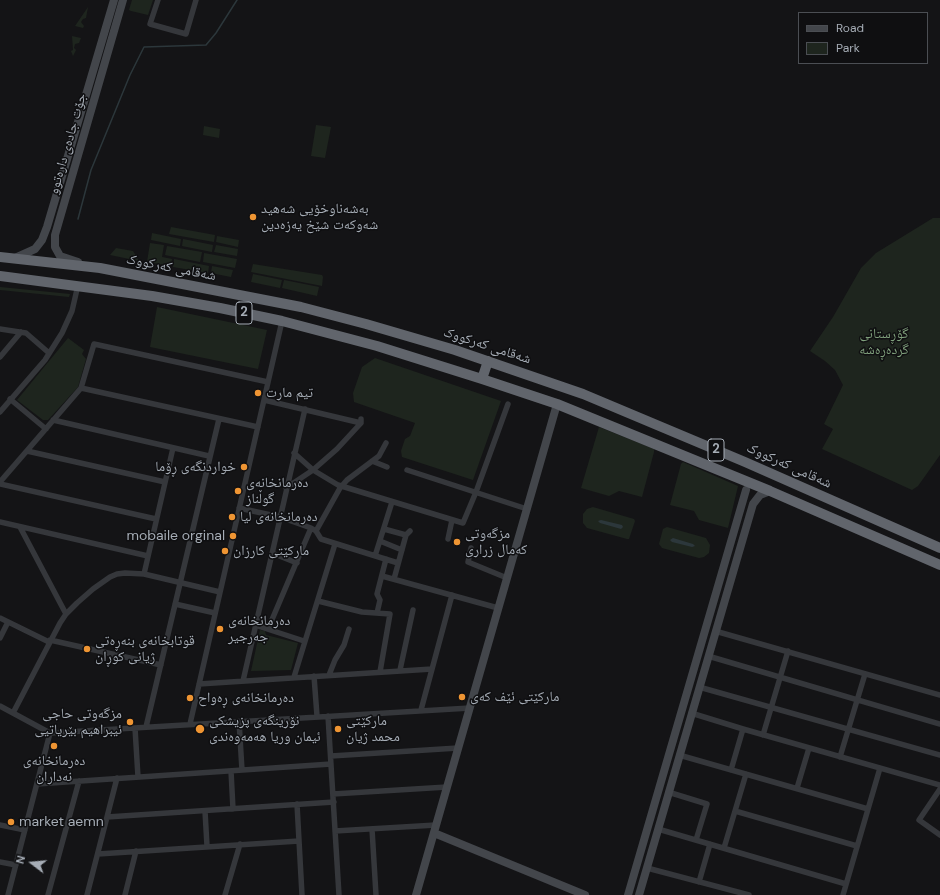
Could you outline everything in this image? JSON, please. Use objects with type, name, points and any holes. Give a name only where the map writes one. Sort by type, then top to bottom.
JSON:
[{"type":"highway","name":"شەقامی کەرکووک","points":[[0,256],[98,268],[301,308],[366,324],[488,361],[583,394],[745,462],[940,548]]},
{"type":"highway","name":"2","points":[[0,276],[78,285],[152,296],[282,321],[336,334],[557,404],[770,492],[940,565]]},
{"type":"highway","points":[[482,379],[488,361]]},
{"type":"street","name":"جۆت جادەی دارەتوو","points":[[15,258],[35,249],[42,240],[47,227],[114,0]]},
{"type":"street","name":"جۆت جادەی دارەتوو","points":[[98,268],[65,259],[60,256],[55,247],[55,235],[123,0]]},
{"type":"street","points":[[158,0],[150,24],[186,34],[196,0]]},
{"type":"street","points":[[59,186],[68,189]]},
{"type":"street","points":[[0,412],[45,360],[68,322],[77,294],[78,285]]},
{"type":"street","points":[[190,724],[282,321]]},
{"type":"street","points":[[0,329],[28,334],[49,353]]},
{"type":"street","points":[[0,357],[21,332]]},
{"type":"street","points":[[156,519],[0,483],[81,388],[94,344],[268,382]]},
{"type":"street","points":[[81,388],[258,427]]},
{"type":"street","points":[[10,399],[46,429]]},
{"type":"street","points":[[264,400],[361,421],[338,449],[313,470],[286,488]]},
{"type":"street","points":[[294,453],[313,470],[341,486],[463,523],[508,404]]},
{"type":"street","points":[[416,895],[557,404]]},
{"type":"street","points":[[242,681],[305,409]]},
{"type":"street","points":[[146,727],[219,419]]},
{"type":"street","points":[[53,420],[210,456]]},
{"type":"street","points":[[316,531],[341,486],[379,456],[386,443]]},
{"type":"street","points":[[144,574],[173,448]]},
{"type":"street","points":[[27,451],[165,482]]},
{"type":"street","points":[[372,461],[387,467]]},
{"type":"street","points":[[407,470],[527,509]]},
{"type":"street","points":[[736,478],[746,490],[753,504]]},
{"type":"street","points":[[628,895],[746,490]]},
{"type":"street","points":[[639,895],[753,504],[760,495],[770,492]]},
{"type":"street","points":[[375,556],[392,502]]},
{"type":"street","points":[[239,508],[280,517],[311,528],[316,531],[321,539],[398,563]]},
{"type":"street","points":[[448,539],[452,520]]},
{"type":"street","points":[[0,522],[148,556]]},
{"type":"street","points":[[20,527],[66,614]]},
{"type":"street","points":[[268,629],[311,528]]},
{"type":"street","points":[[384,528],[408,533],[394,579]]},
{"type":"street","points":[[380,541],[402,550]]},
{"type":"street","points":[[294,678],[304,641],[335,544]]},
{"type":"street","points":[[470,548],[468,562],[507,578]]},
{"type":"street","points":[[272,553],[297,563]]},
{"type":"street","points":[[377,613],[380,600],[377,594],[386,559]]},
{"type":"street","points":[[13,713],[55,630],[66,614],[93,589],[110,577],[125,573],[144,574],[220,592]]},
{"type":"street","points":[[382,576],[498,608]]},
{"type":"street","points":[[421,710],[452,595]]},
{"type":"street","points":[[318,601],[362,612],[390,614],[380,672]]},
{"type":"street","points":[[175,604],[215,614]]},
{"type":"street","points":[[400,670],[413,610]]},
{"type":"street","points":[[0,618],[50,641],[161,665]]},
{"type":"street","points":[[0,638],[8,622]]},
{"type":"street","points":[[255,625],[304,641]]},
{"type":"street","points":[[329,675],[335,660],[344,645],[349,629]]},
{"type":"street","points":[[715,631],[940,695]]},
{"type":"street","points":[[764,735],[788,651]]},
{"type":"street","points":[[708,656],[940,724]]},
{"type":"street","points":[[199,684],[432,669]]},
{"type":"street","points":[[693,671],[703,674]]},
{"type":"street","points":[[840,757],[865,674]]},
{"type":"street","points":[[314,676],[317,716]]},
{"type":"street","points":[[699,687],[940,755]]},
{"type":"street","points":[[0,706],[50,733],[470,708]]},
{"type":"street","points":[[691,713],[940,785]]},
{"type":"street","points":[[328,716],[339,895]]},
{"type":"street","points":[[239,721],[242,770]]},
{"type":"street","points":[[135,728],[138,777]]},
{"type":"street","points":[[732,770],[743,729]]},
{"type":"street","points":[[8,895],[50,733]]},
{"type":"street","points":[[331,756],[458,748]]},
{"type":"street","points":[[796,788],[809,748]]},
{"type":"street","points":[[679,755],[868,809]]},
{"type":"street","points":[[37,784],[331,764]]},
{"type":"street","points":[[843,895],[880,768]]},
{"type":"street","points":[[231,771],[233,809]]},
{"type":"street","points":[[724,848],[746,774]]},
{"type":"street","points":[[87,895],[117,778]]},
{"type":"street","points":[[48,895],[79,781]]},
{"type":"street","points":[[333,794],[447,787]]},
{"type":"street","points":[[940,789],[919,820],[940,834]]},
{"type":"street","points":[[668,792],[707,804],[696,840]]},
{"type":"street","points":[[656,798],[666,801]]},
{"type":"street","points":[[107,817],[334,802]]},
{"type":"street","points":[[297,804],[302,895]]},
{"type":"street","points":[[205,811],[207,846]]},
{"type":"street","points":[[735,811],[857,846]]},
{"type":"street","points":[[0,825],[25,830]]},
{"type":"street","points":[[336,831],[436,825]]},
{"type":"street","points":[[372,829],[376,895]]},
{"type":"street","points":[[658,829],[846,884]]},
{"type":"street","points":[[434,833],[585,895]]},
{"type":"street","points":[[98,854],[299,841]]},
{"type":"street","points":[[225,895],[240,844]]},
{"type":"street","points":[[699,882],[710,844]]},
{"type":"street","points":[[125,895],[136,851]]},
{"type":"street","points":[[0,862],[16,865]]},
{"type":"street","points":[[647,868],[749,895]]},
{"type":"green space","points":[[132,0],[153,0],[148,15],[129,10]]},
{"type":"green space","points":[[88,7],[86,18],[81,22],[84,26],[83,28],[75,26]]},
{"type":"green space","points":[[72,36],[81,38],[79,43],[75,44],[74,48],[76,50],[73,56],[71,51],[73,50]]},
{"type":"green space","points":[[316,125],[331,127],[325,158],[311,156]]},
{"type":"green space","points":[[204,126],[220,129],[219,138],[203,135]]},
{"type":"green space","name":"گۆڕستانی گردەڕەشە","points":[[933,218],[940,218],[940,455],[918,486],[912,490],[822,449],[833,429],[824,424],[843,385],[835,370],[810,351],[833,317],[861,268],[876,253]]},
{"type":"green space","points":[[171,227],[215,235],[214,242],[169,234]]},
{"type":"green space","points":[[152,233],[181,239],[180,246],[151,240]]},
{"type":"green space","points":[[217,236],[239,240],[238,247],[216,242]]},
{"type":"green space","points":[[183,239],[213,245],[212,252],[182,246]]},
{"type":"green space","points":[[150,243],[164,245],[162,257],[172,259],[171,266],[147,262]]},
{"type":"green space","points":[[216,245],[238,249],[237,256],[214,252]]},
{"type":"green space","points":[[167,246],[202,252],[200,262],[165,255]]},
{"type":"green space","points":[[116,248],[133,251],[139,261],[110,255]]},
{"type":"green space","points":[[204,253],[237,259],[235,268],[203,262]]},
{"type":"green space","points":[[174,259],[209,266],[208,273],[173,267]]},
{"type":"green space","points":[[253,264],[322,275],[322,286],[251,272]]},
{"type":"green space","points":[[212,266],[233,270],[231,277],[211,273]]},
{"type":"green space","points":[[253,274],[282,280],[280,288],[251,282]]},
{"type":"green space","points":[[284,280],[319,287],[317,296],[282,288]]},
{"type":"green space","points":[[0,287],[70,294],[69,297],[0,290]]},
{"type":"green space","points":[[157,307],[267,330],[258,369],[150,347]]},
{"type":"green space","points":[[68,338],[84,350],[82,354],[86,359],[78,387],[48,420],[43,420],[17,400]]},
{"type":"green space","points":[[375,358],[501,401],[473,480],[402,457],[401,451],[405,439],[410,436],[415,423],[354,402],[353,393],[362,367]]},
{"type":"green space","points":[[599,427],[654,449],[642,497],[619,491],[609,496],[581,488]]},
{"type":"green space","points":[[683,462],[738,486],[728,528],[699,520],[694,511],[670,505],[681,464]]},
{"type":"green space","points":[[593,507],[634,519],[635,521],[629,539],[587,528],[583,523],[583,514],[587,509]]},
{"type":"green space","points":[[667,527],[706,538],[710,545],[709,553],[704,557],[699,558],[662,548],[659,544],[663,529]]},
{"type":"green space","points":[[260,630],[265,631],[266,635],[298,643],[291,670],[251,671]]},
{"type":"shaded area","points":[[601,520],[622,525],[623,527],[621,529],[600,523],[598,521]]},
{"type":"shaded area","points":[[673,538],[695,546],[692,547],[672,542],[670,540]]},
{"type":"waterway","points":[[78,219],[91,170],[130,75],[144,47],[206,45],[216,33],[237,0]]},
{"type":"place","name":"بەشەناوخۆیی شەهید شەوکەت شێخ یەزەدین","points":[[253,217]]},
{"type":"place","name":"تیم مارت","points":[[258,393]]},
{"type":"place","name":"خواردنگەی ڕۆما","points":[[244,467]]},
{"type":"place","name":"دەرمانخانەی گوڵناز","points":[[238,491]]},
{"type":"place","name":"دەرمانخانەی لیا","points":[[232,517]]},
{"type":"place","name":"mobaile orginal","points":[[233,536]]},
{"type":"place","name":"مزگەوتی کەمال زراری","points":[[457,542]]},
{"type":"place","name":"مارکێتی کارزان","points":[[225,551]]},
{"type":"place","name":"دەرمانخانەی جەرجیر","points":[[220,629]]},
{"type":"place","name":"قوتابخانەی بنەڕەتی ژیانی کوڕان","points":[[87,649]]},
{"type":"place","name":"مارکێتی ئێف کەی","points":[[462,697]]},
{"type":"place","name":"دەرمانخانەی ڕەواح","points":[[190,698]]},
{"type":"place","name":"مزگەوتی حاجی ئیبراهیم بێریاتیی","points":[[130,722]]},
{"type":"place","name":"نۆرینگەی پزیشکی ئیمان وریا هەمەوەندی","points":[[200,729]]},
{"type":"place","name":"مارکێتی محمد ژیان","points":[[338,729]]},
{"type":"place","name":"دەرمانخانەی نەداران","points":[[54,746]]},
{"type":"place","name":"market aemn","points":[[11,822]]}]
